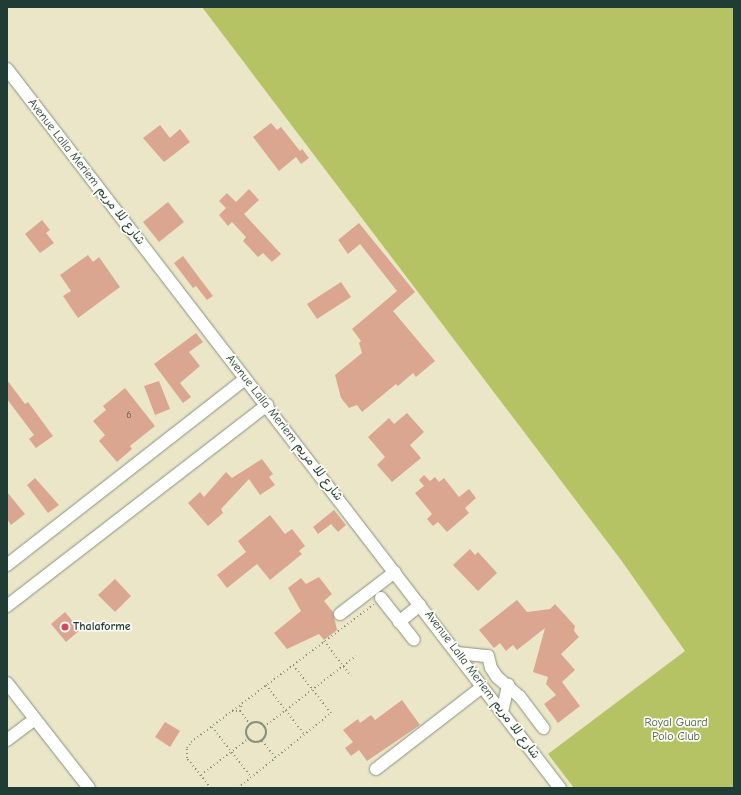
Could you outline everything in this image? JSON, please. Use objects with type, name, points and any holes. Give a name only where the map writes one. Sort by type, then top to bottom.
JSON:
[{"type":"street","name":"Avenue Lalla Meriem شارع للا مريم","points":[[7,69],[245,379],[267,405],[560,788]]},
{"type":"street","points":[[7,565],[245,379]]},
{"type":"street","points":[[7,606],[267,405]]},
{"type":"street","points":[[340,614],[395,572]]},
{"type":"street","points":[[381,598],[414,640]]},
{"type":"street","points":[[399,622],[420,605]]},
{"type":"street","points":[[457,653],[481,654],[488,656],[491,668],[497,677],[508,684],[543,728]]},
{"type":"street","points":[[7,683],[88,788]]},
{"type":"street","points":[[502,712],[508,684]]},
{"type":"street","points":[[376,768],[482,687]]},
{"type":"street","points":[[7,740],[35,719]]},
{"type":"path","points":[[211,788],[187,758],[186,752],[192,742],[381,598]]},
{"type":"path","points":[[324,642],[351,676]]},
{"type":"path","points":[[264,727],[356,656]]},
{"type":"path","points":[[238,788],[331,713],[293,664]]},
{"type":"path","points":[[266,686],[304,734]]},
{"type":"path","points":[[240,711],[242,704]]},
{"type":"path","points":[[232,711],[240,711]]},
{"type":"path","points":[[240,711],[249,723]]},
{"type":"path","points":[[249,723],[260,722],[268,732],[262,741]]},
{"type":"path","points":[[249,723],[245,734],[248,739],[251,742],[262,741]]},
{"type":"path","points":[[212,726],[251,777]]},
{"type":"path","points":[[201,775],[248,739]]},
{"type":"path","points":[[262,741],[275,758]]},
{"type":"green space","name":"Royal Guard Polo Club","points":[[202,7],[734,7],[734,788],[574,788],[548,754],[685,651],[621,560]]},
{"type":"building","points":[[271,123],[277,130],[281,127],[300,151],[302,149],[309,158],[301,164],[296,157],[279,171],[253,137]]},
{"type":"building","points":[[160,125],[170,138],[180,129],[190,142],[164,162],[143,138]]},
{"type":"building","points":[[249,189],[259,200],[244,214],[281,254],[272,262],[263,253],[258,257],[243,241],[246,237],[232,222],[228,226],[219,215],[226,208],[219,201],[227,193],[236,202]]},
{"type":"building","points":[[168,202],[184,222],[159,242],[143,222]]},
{"type":"building","points":[[42,220],[50,230],[46,233],[54,243],[40,253],[25,234]]},
{"type":"building","points":[[359,223],[415,292],[393,311],[435,361],[416,377],[413,373],[398,386],[396,384],[362,412],[357,405],[349,408],[341,398],[335,375],[362,353],[359,343],[361,341],[352,329],[397,291],[360,244],[348,254],[338,240]]},
{"type":"building","points":[[88,255],[93,262],[99,257],[120,287],[78,318],[63,296],[71,291],[60,275]]},
{"type":"building","points":[[183,256],[213,296],[207,300],[196,286],[193,288],[174,263]]},
{"type":"building","points":[[341,282],[351,297],[317,319],[307,304]]},
{"type":"building","points":[[196,333],[203,342],[189,352],[200,366],[180,383],[191,397],[183,403],[154,364]]},
{"type":"building","points":[[7,380],[25,404],[28,402],[53,436],[36,448],[29,439],[34,435],[7,399]]},
{"type":"building","points":[[159,381],[170,409],[155,415],[144,386]]},
{"type":"building","points":[[125,388],[155,426],[130,446],[132,449],[117,462],[99,441],[105,435],[93,421],[106,410],[103,406]]},
{"type":"building","points":[[407,413],[424,432],[410,445],[421,458],[392,482],[377,465],[385,457],[368,437],[389,418],[394,424]]},
{"type":"building","points":[[262,459],[273,474],[269,477],[275,485],[260,495],[249,479],[221,509],[223,513],[208,526],[188,503],[200,492],[204,497],[226,472],[232,478]]},
{"type":"building","points":[[424,475],[430,481],[435,477],[439,482],[444,478],[459,497],[469,489],[476,498],[465,508],[469,513],[447,532],[438,522],[433,526],[427,519],[432,514],[415,493],[424,486],[419,480]]},
{"type":"building","points":[[35,478],[59,505],[48,513],[27,485]]},
{"type":"building","points":[[7,492],[25,514],[11,525],[7,519]]},
{"type":"building","points":[[334,510],[346,525],[338,532],[331,524],[318,534],[313,527]]},
{"type":"building","points":[[270,515],[285,534],[292,529],[305,546],[299,551],[302,554],[270,580],[257,564],[227,588],[217,575],[246,552],[238,541]]},
{"type":"building","points":[[470,549],[475,555],[478,552],[497,573],[478,591],[453,565]]},
{"type":"building","points":[[319,577],[332,594],[324,601],[333,612],[337,630],[324,640],[319,634],[287,649],[274,633],[301,611],[288,588],[301,578],[306,584]]},
{"type":"building","points":[[115,579],[131,596],[115,612],[98,595]]},
{"type":"building","points":[[517,600],[527,612],[550,609],[555,604],[575,626],[574,631],[579,637],[561,654],[575,670],[562,682],[580,706],[558,723],[544,704],[556,695],[546,684],[548,677],[533,672],[545,628],[517,650],[513,645],[506,651],[500,643],[494,648],[479,630]]},
{"type":"building","name":"Thalaforme","points":[[65,612],[80,630],[66,642],[51,624]]},
{"type":"building","points":[[402,700],[420,725],[367,761],[359,750],[351,756],[345,748],[353,742],[343,730],[358,719],[360,723],[371,715],[375,720]]},
{"type":"building","points":[[165,722],[180,731],[170,747],[155,737]]},
{"type":"place","name":"Thalaforme","points":[[65,627]]}]
